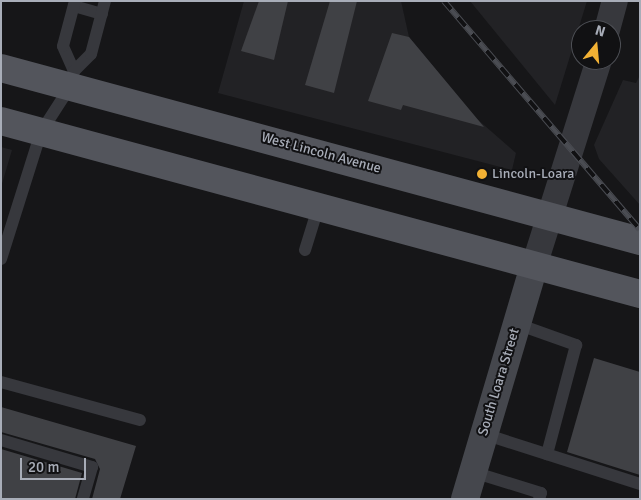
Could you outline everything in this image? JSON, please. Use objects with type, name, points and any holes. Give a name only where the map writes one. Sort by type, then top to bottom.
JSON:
[{"type":"main road","name":"West Lincoln Avenue","points":[[1,68],[72,79],[640,241]]},
{"type":"main road","points":[[1,121],[640,294]]},
{"type":"street","points":[[610,20],[616,1]]},
{"type":"street","points":[[534,266],[549,214],[572,154],[596,70]]},
{"type":"street","name":"South Loara Street","points":[[464,499],[534,266]]},
{"type":"lane","points":[[1,259],[40,132],[72,79],[91,54],[104,7],[74,4],[63,46],[72,79]]},
{"type":"lane","points":[[305,250],[318,208]]},
{"type":"lane","points":[[517,324],[576,345],[547,454]]},
{"type":"lane","points":[[1,382],[140,420]]},
{"type":"lane","points":[[484,434],[640,484]]},
{"type":"lane","points":[[1,440],[92,467],[83,499]]},
{"type":"lane","points":[[473,472],[541,492],[539,499]]},
{"type":"shaded area","points":[[244,1],[401,1],[409,37],[476,118],[516,153],[512,170],[218,93]]},
{"type":"shaded area","points":[[470,1],[587,1],[581,20],[571,20],[571,53],[555,105]]},
{"type":"shaded area","points":[[640,75],[640,205],[599,159],[594,145],[623,80],[636,83]]},
{"type":"shaded area","points":[[1,147],[12,150],[1,187]]},
{"type":"building","points":[[259,1],[288,1],[274,60],[241,51]]},
{"type":"building","points":[[330,1],[357,1],[334,93],[305,85]]},
{"type":"building","points":[[392,33],[409,37],[484,127],[403,105],[401,110],[368,101]]},
{"type":"building","points":[[594,358],[640,372],[640,475],[567,452]]},
{"type":"building","points":[[1,407],[136,446],[120,499],[92,499],[100,469],[95,459],[1,432]]},
{"type":"building","points":[[1,449],[82,473],[75,499],[1,499]]},
{"type":"railway","points":[[444,1],[640,230]]},
{"type":"place","name":"Lincoln-Loara","points":[[482,174]]}]
